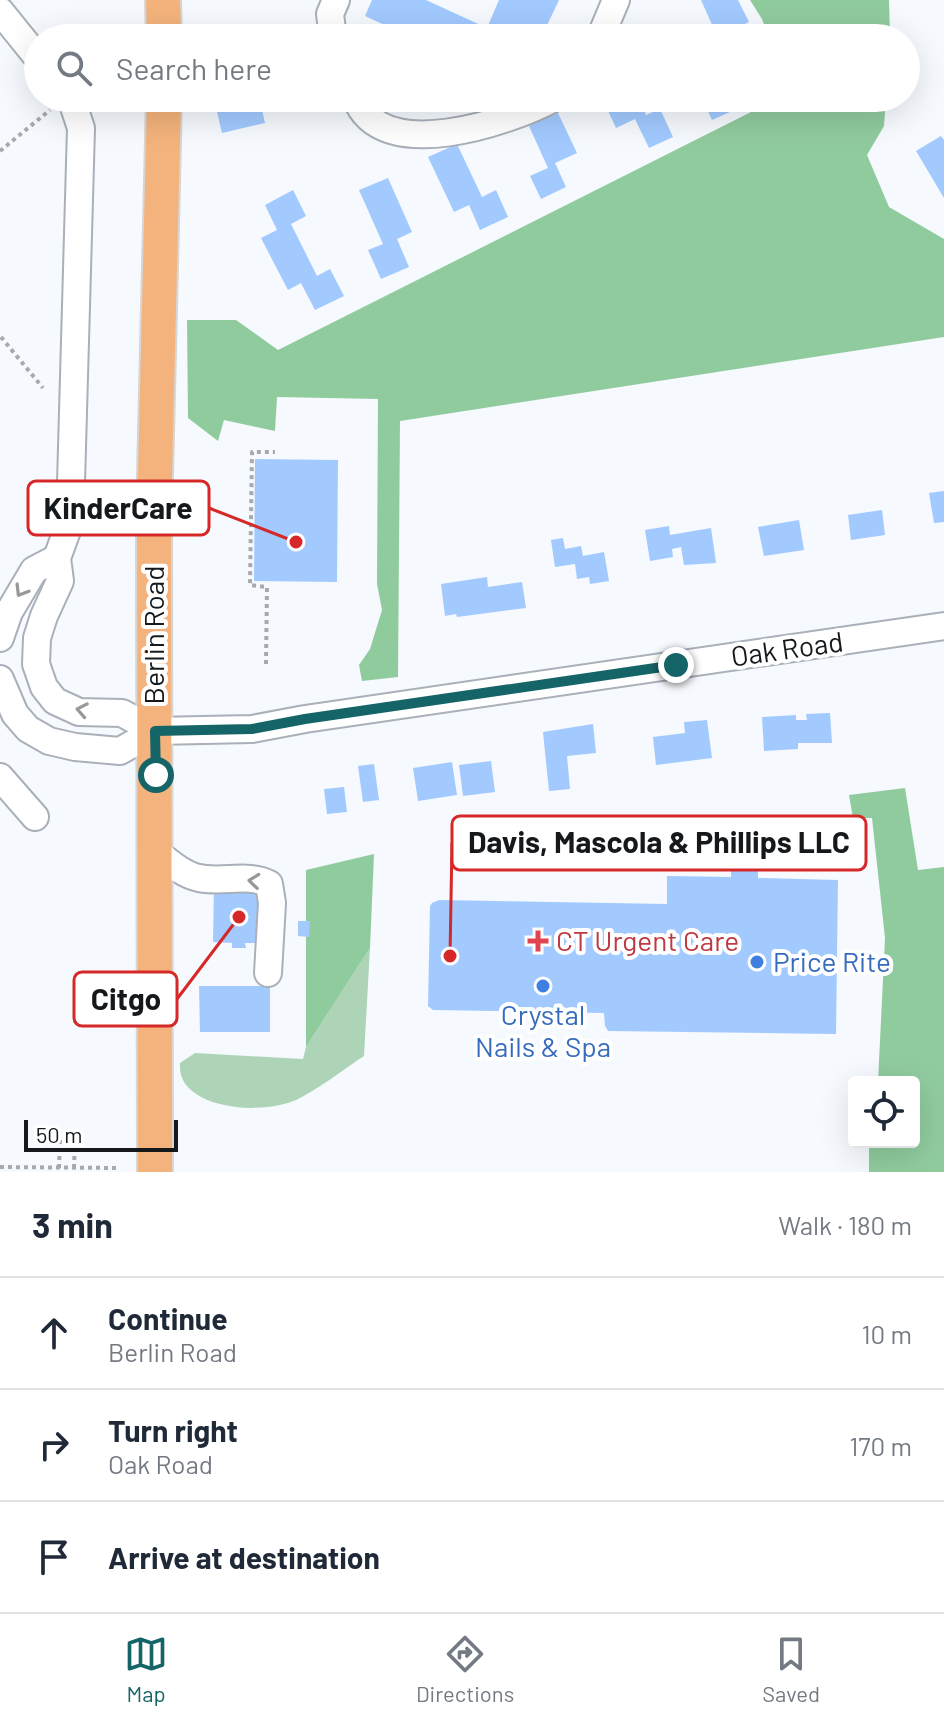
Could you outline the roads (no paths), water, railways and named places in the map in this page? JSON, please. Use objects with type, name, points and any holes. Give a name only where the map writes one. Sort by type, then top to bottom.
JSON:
[{"type":"main road","points":[[163,0],[164,24]]},
{"type":"main road","name":"Berlin Road","points":[[155,1172],[154,517],[164,112]]},
{"type":"street","points":[[331,24],[330,14],[336,0]]},
{"type":"street","points":[[606,24],[616,0]]},
{"type":"street","points":[[0,11],[24,41]]},
{"type":"street","points":[[70,112],[81,128],[69,525],[57,558],[60,581],[37,638],[36,664],[44,687],[55,701],[79,712],[122,713],[155,731]]},
{"type":"street","points":[[364,112],[376,122],[405,135],[482,127],[527,112]]},
{"type":"street","points":[[0,638],[9,612],[34,570],[57,558]]},
{"type":"street","name":"Oak Road","points":[[155,731],[252,729],[321,716],[944,626]]},
{"type":"street","points":[[0,679],[15,714],[28,729],[49,741],[120,751],[155,731]]},
{"type":"street","points":[[0,777],[35,817]]},
{"type":"street","points":[[155,851],[192,876],[202,879],[260,880],[269,884],[272,903],[268,973]]},
{"type":"place","name":"KinderCare","points":[[296,542]]},
{"type":"place","name":"Citgo","points":[[239,917]]},
{"type":"place","name":"CT Urgent Care","points":[[538,941]]},
{"type":"place","name":"Davis, Mascola & Phillips LLC","points":[[450,956]]},
{"type":"place","name":"Price Rite","points":[[757,962]]},
{"type":"place","name":"Crystal Nails & Spa","points":[[543,986]]}]
